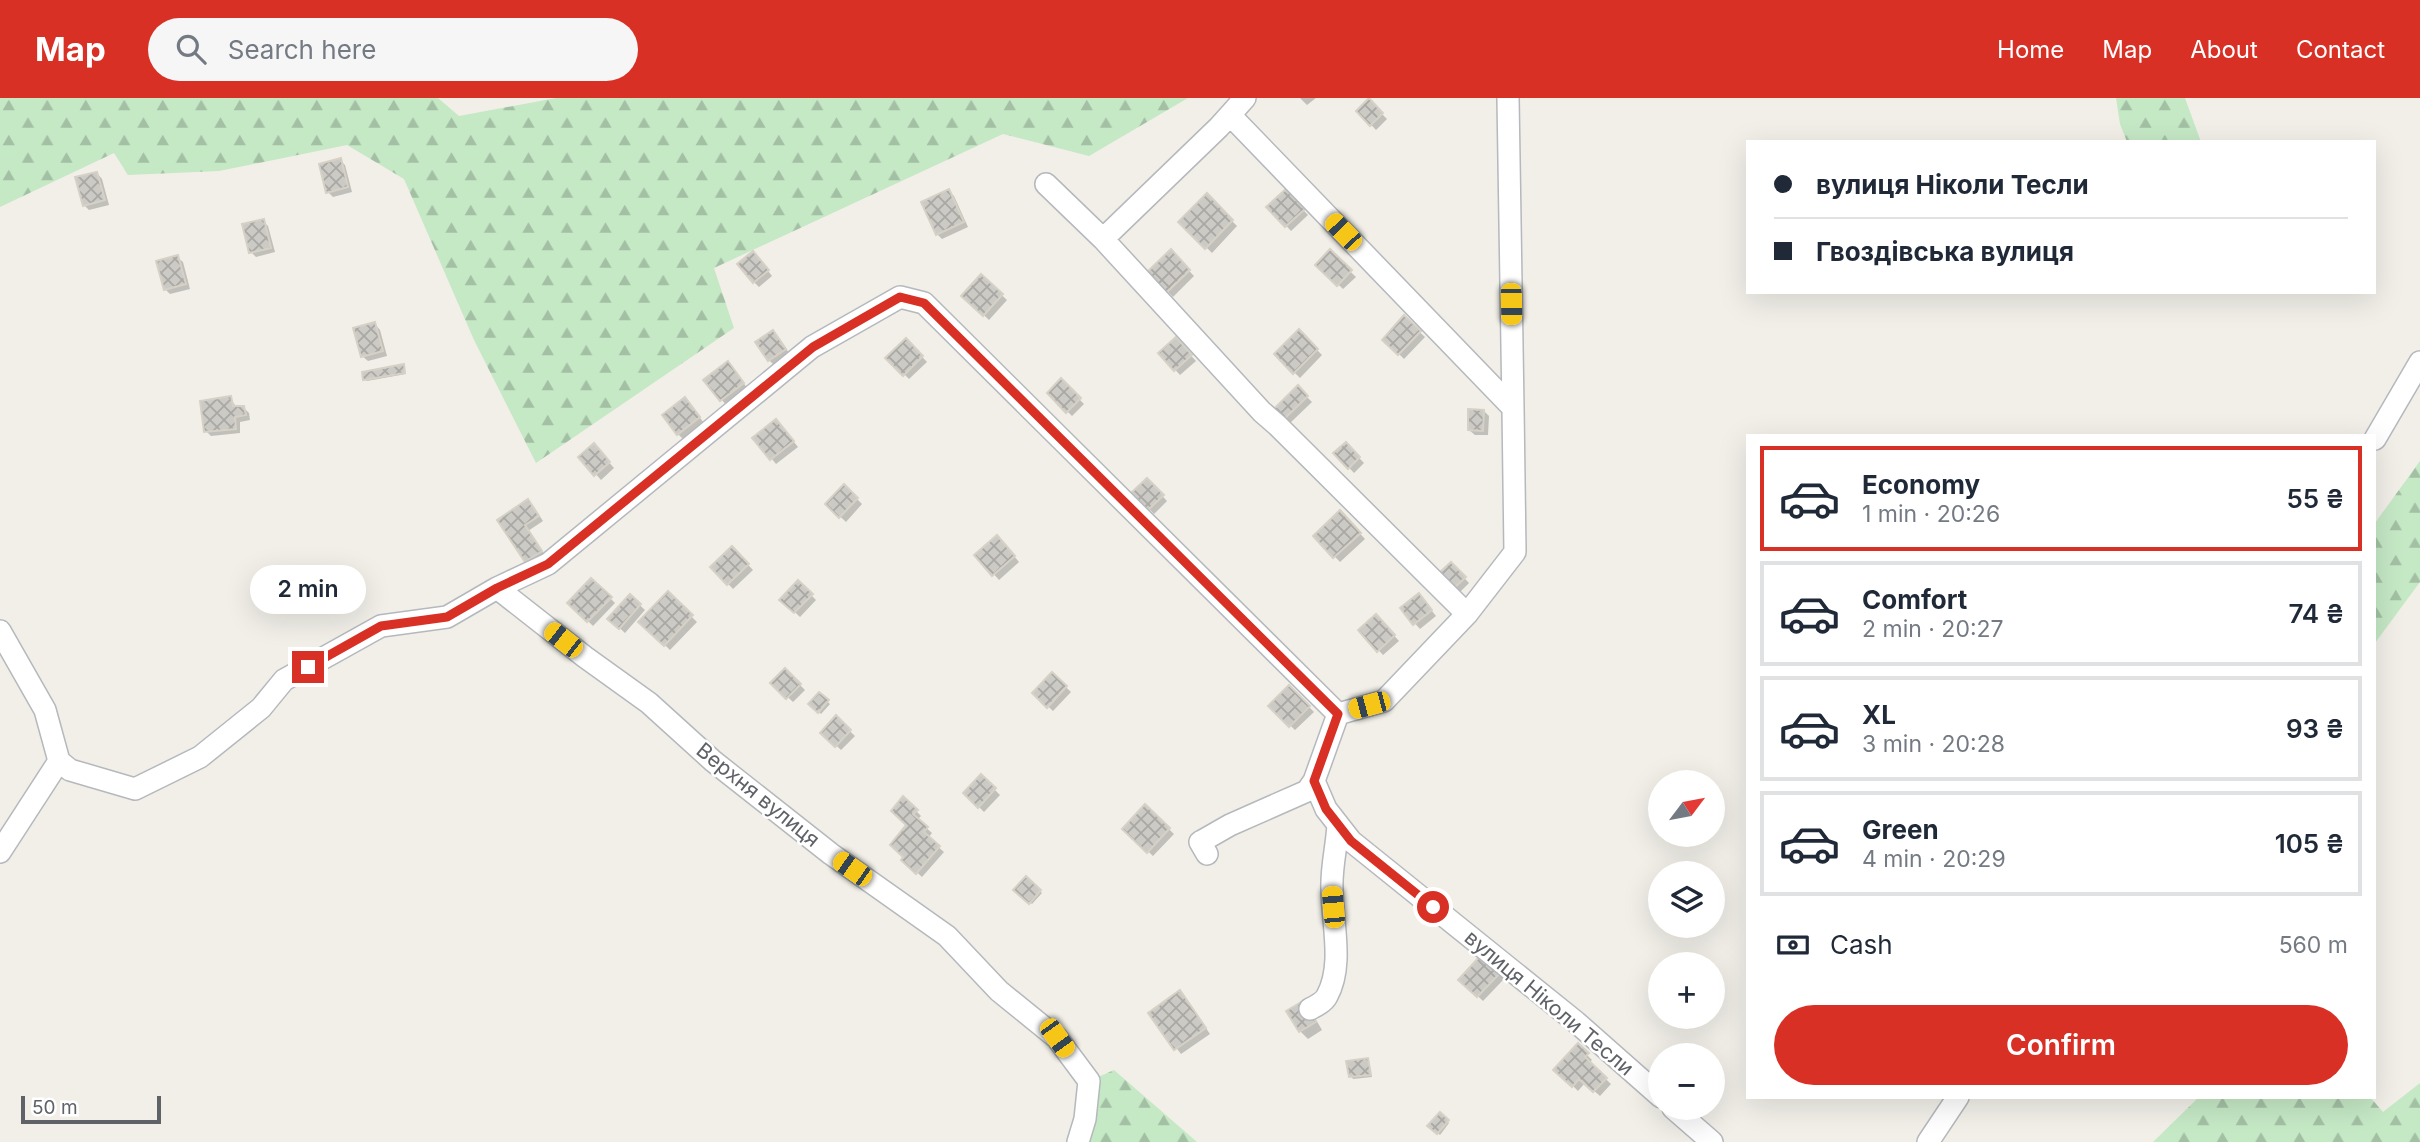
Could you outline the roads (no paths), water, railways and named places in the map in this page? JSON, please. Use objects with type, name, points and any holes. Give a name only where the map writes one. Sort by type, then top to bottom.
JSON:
[{"type":"street","points":[[1103,239],[1245,98]]},
{"type":"street","points":[[1341,713],[1384,701],[1466,614],[1515,552],[1508,98]]},
{"type":"street","points":[[1230,115],[1513,408]]},
{"type":"street","points":[[1046,184],[1103,239],[1262,412],[1346,492],[1466,614]]},
{"type":"street","points":[[0,631],[45,710],[59,761],[70,770],[135,789],[200,757],[261,708],[284,680],[381,626],[447,617],[497,588],[548,564],[813,347],[900,297],[924,303],[1341,713]]},
{"type":"street","points":[[2376,437],[2420,362]]},
{"type":"street","name":"Верхня вулиця","points":[[497,588],[649,703],[713,761],[831,854],[947,936],[999,991],[1057,1038],[1089,1081],[1085,1119],[1078,1142]]},
{"type":"street","points":[[1204,847],[1230,825],[1307,791],[1314,781],[1341,713]]},
{"type":"street","points":[[0,852],[59,761]]},
{"type":"street","name":"вулиця Ніколи Тесли","points":[[1314,781],[1326,809],[1351,841],[1576,1022],[1648,1086]]},
{"type":"street","points":[[1310,1009],[1326,999],[1334,977],[1332,864],[1338,824]]},
{"type":"street","points":[[1928,1142],[1957,1099]]},
{"type":"street","points":[[1687,1120],[1712,1142]]}]
